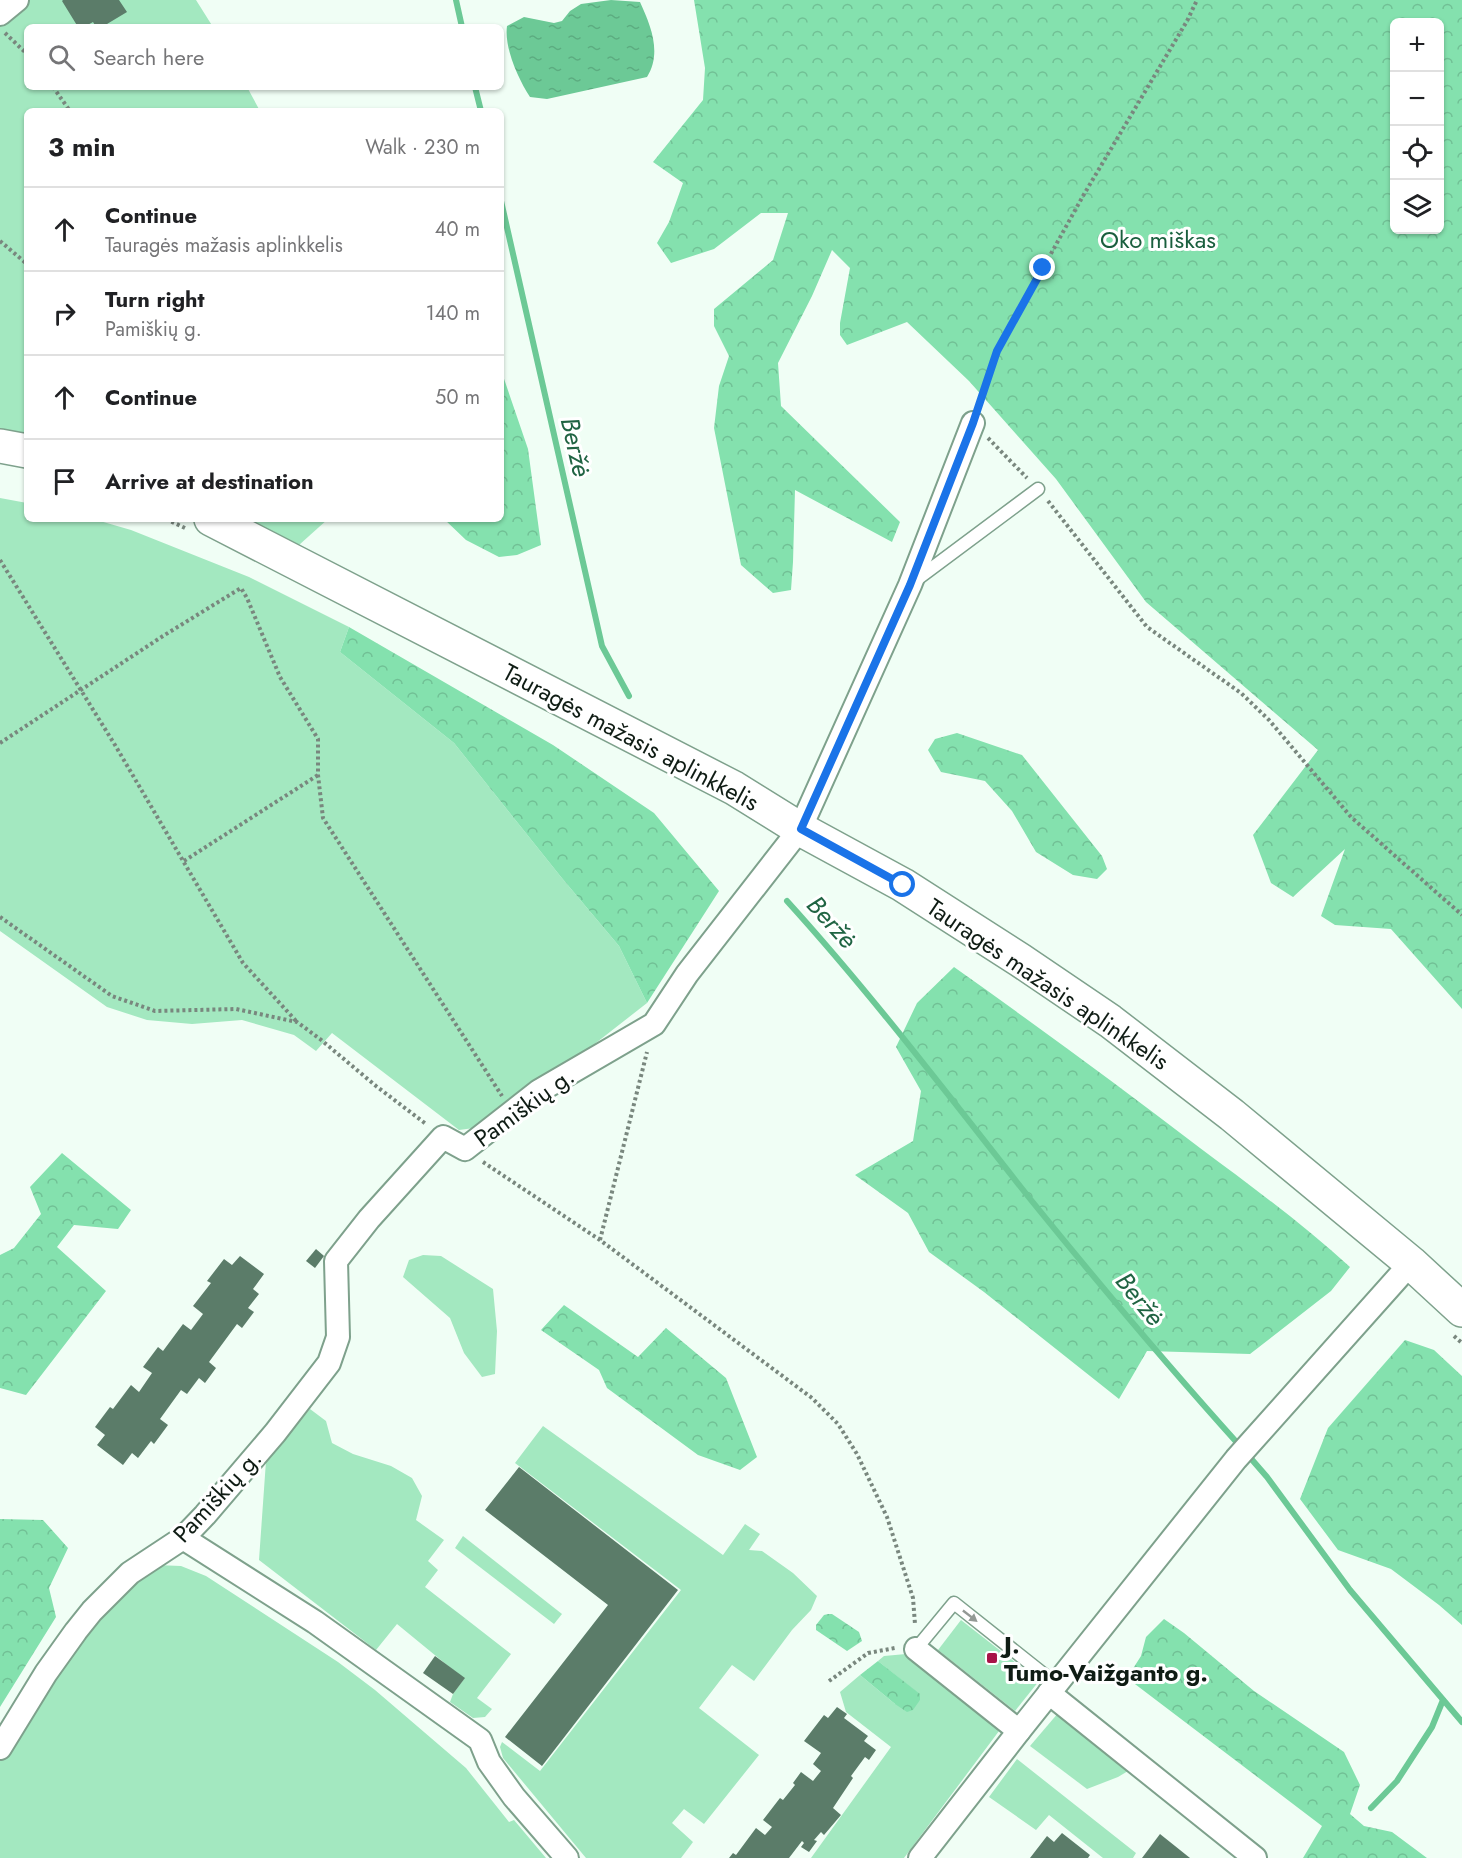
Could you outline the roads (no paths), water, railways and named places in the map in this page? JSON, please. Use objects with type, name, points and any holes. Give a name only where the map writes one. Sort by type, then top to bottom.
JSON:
[{"type":"main road","points":[[0,446],[24,450]]},
{"type":"main road","name":"Tauragės mažasis aplinkkelis","points":[[202,525],[734,788],[801,829],[903,885],[1020,960],[1110,1022],[1232,1114],[1411,1263],[1458,1323]]},
{"type":"street","points":[[0,14],[17,0]]},
{"type":"street","name":"Pamiškių g.","points":[[0,1748],[46,1673],[92,1611],[130,1573],[183,1538],[275,1433],[329,1362],[338,1337],[336,1261],[369,1219],[443,1137],[465,1149],[539,1091],[654,1024],[687,974],[801,829],[910,585],[973,423]]},
{"type":"street","points":[[920,1858],[1018,1731],[1236,1459],[1411,1263]]},
{"type":"street","points":[[183,1538],[315,1622],[480,1740],[489,1762],[514,1797],[567,1858]]},
{"type":"street","points":[[916,1649],[1018,1731]]},
{"type":"street","points":[[1053,1688],[1255,1858]]},
{"type":"lane","points":[[910,585],[1038,489]]},
{"type":"lane","points":[[916,1649],[954,1603],[1053,1688]]},
{"type":"water","points":[[611,0],[640,2],[651,30],[654,49],[654,59],[647,77],[547,99],[530,97],[513,63],[507,26],[524,17],[554,23],[562,21],[570,11],[581,4]]},
{"type":"waterway","name":"Beržė","points":[[456,0],[461,24]]},
{"type":"waterway","name":"Beržė","points":[[476,90],[480,108]]},
{"type":"waterway","name":"Beržė","points":[[504,214],[602,646],[629,696]]},
{"type":"waterway","name":"Beržė","points":[[787,901],[881,1011],[1082,1263],[1240,1446]]},
{"type":"waterway","name":"Beržė","points":[[1247,1454],[1267,1477],[1350,1590],[1462,1722]]},
{"type":"waterway","points":[[1371,1808],[1397,1781],[1432,1727],[1443,1700]]},
{"type":"place","name":"J. Tumo-Vaižganto g.","points":[[992,1658]]},
{"type":"park label","name":"Oko miškas","points":[[1158,239]]}]
